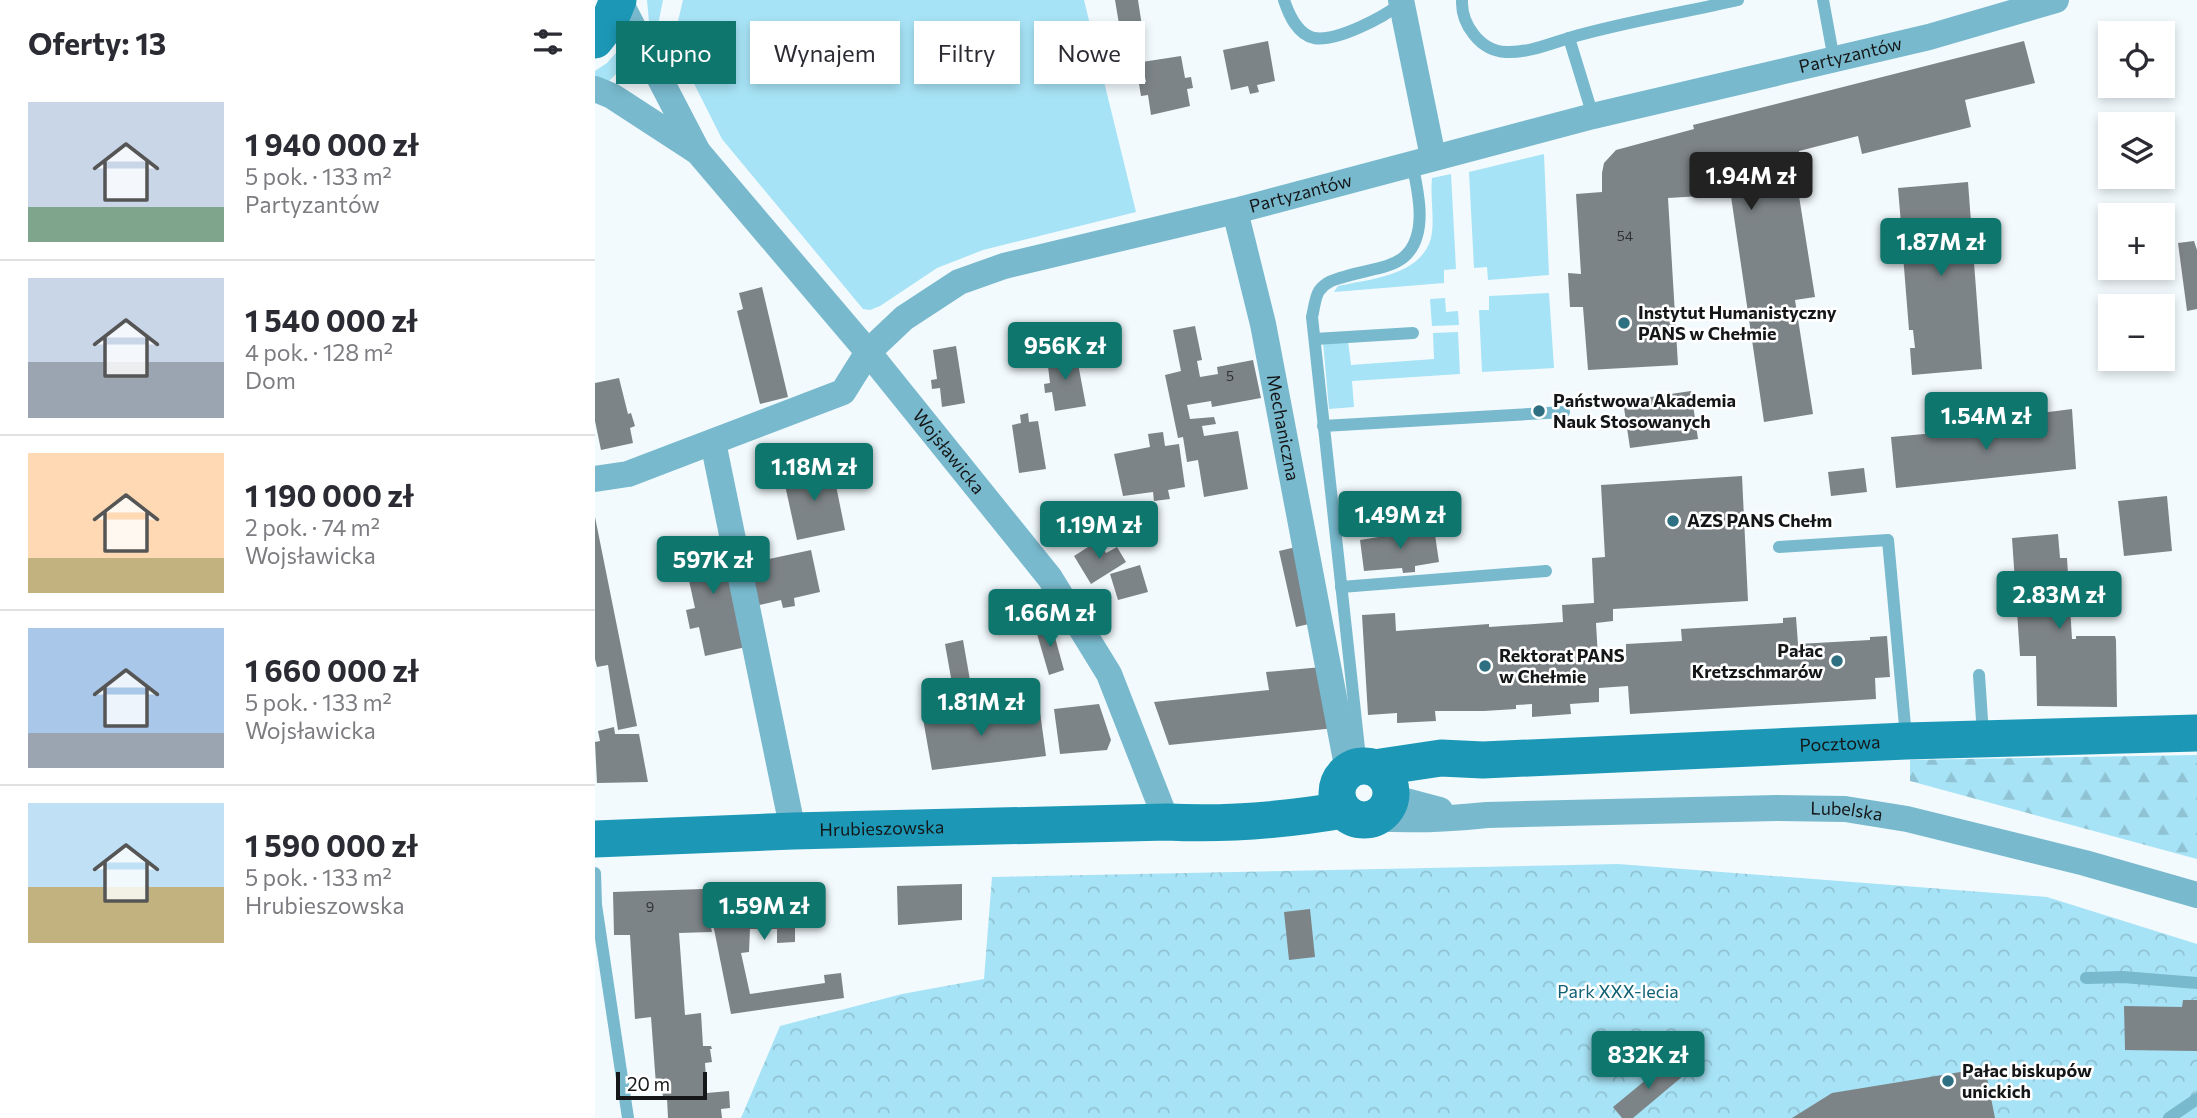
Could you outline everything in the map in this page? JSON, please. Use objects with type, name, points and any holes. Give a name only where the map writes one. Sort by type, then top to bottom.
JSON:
[{"type":"street","points":[[595,40],[609,22],[618,0]]},
{"type":"street","name":"Wojsławicka","points":[[618,0],[698,152],[868,352],[1050,578],[1109,674],[1167,822]]},
{"type":"street","name":"Partyzantów","points":[[595,479],[628,474],[843,392],[868,352],[904,318],[959,282],[1005,266],[1235,211],[1593,116],[1929,37],[2056,0]]},
{"type":"street","points":[[1401,1],[1423,160]]},
{"type":"street","name":"Wojsławicka","points":[[595,89],[611,96],[698,152]]},
{"type":"street","name":"Mechaniczna","points":[[1235,211],[1263,324],[1365,788]]},
{"type":"street","points":[[713,442],[793,831]]},
{"type":"street","name":"Pocztowa","points":[[1365,788],[1483,760],[1906,741],[2197,733]]},
{"type":"street","name":"Lubelska","points":[[1365,788],[1448,820],[1487,815],[1777,808],[1845,809],[1907,819],[2197,895]]},
{"type":"street","name":"Hrubieszowska","points":[[595,839],[793,831],[1258,821],[1365,788]]},
{"type":"lane","points":[[1284,0],[1294,23],[1302,32],[1313,38],[1323,38],[1367,24],[1383,17],[1401,1]]},
{"type":"lane","points":[[1462,0],[1461,11],[1467,25],[1488,47],[1505,52],[1539,48],[1569,38],[1738,0]]},
{"type":"lane","points":[[1823,0],[1834,60]]},
{"type":"lane","points":[[1569,38],[1593,116]]},
{"type":"lane","points":[[1365,788],[1312,317],[1317,293],[1328,281],[1382,267],[1404,257],[1415,240],[1420,223],[1423,160]]},
{"type":"lane","points":[[1315,339],[1413,333]]},
{"type":"lane","points":[[1323,426],[1564,412]]},
{"type":"lane","points":[[1779,547],[1888,540],[1906,741]]},
{"type":"lane","points":[[1341,587],[1546,571]]},
{"type":"lane","points":[[1979,675],[1983,739]]},
{"type":"lane","points":[[595,873],[596,905],[628,1118]]},
{"type":"lane","points":[[2086,978],[2123,977],[2197,983]]},
{"type":"lane","points":[[2169,1118],[2197,1100]]},
{"type":"green space","points":[[647,0],[663,0],[659,21],[649,21]]},
{"type":"green space","points":[[683,0],[1084,0],[1089,21],[1034,21],[1034,84],[1105,84],[1136,212],[983,250],[937,268],[880,306],[870,310],[863,309],[722,139],[694,84],[736,84],[736,21],[678,21]]},
{"type":"green space","points":[[616,53],[616,74],[607,83],[595,77],[595,71]]},
{"type":"green space","points":[[1544,154],[1549,275],[1488,280],[1487,267],[1474,268],[1469,172]]},
{"type":"green space","points":[[1451,174],[1456,269],[1444,270],[1444,283],[1334,292],[1338,286],[1392,274],[1417,261],[1431,238],[1432,178]]},
{"type":"green space","points":[[1549,293],[1554,368],[1482,372],[1479,310],[1489,310],[1489,296]]},
{"type":"green space","points":[[1445,298],[1446,312],[1458,311],[1459,325],[1432,326],[1430,299]]},
{"type":"green space","points":[[1458,332],[1460,374],[1352,381],[1354,407],[1329,409],[1323,342],[1348,341],[1351,365],[1434,359],[1433,333]]},
{"type":"green space","points":[[2197,755],[2197,859],[1910,781],[1910,760]]},
{"type":"green space","name":"Park XXX-lecia","points":[[1618,864],[2047,897],[2197,944],[2197,1118],[741,1118],[780,1026],[902,994],[984,979],[992,877]]},
{"type":"building","points":[[1115,0],[1138,0],[1141,21],[1118,21]]},
{"type":"building","points":[[1268,41],[1275,81],[1257,85],[1259,92],[1250,94],[1248,86],[1231,90],[1223,50]]},
{"type":"building","points":[[2024,41],[2035,83],[1965,100],[1971,127],[1862,154],[1858,136],[1799,151],[1805,195],[1799,196],[1815,297],[1795,300],[1813,414],[1764,422],[1727,169],[1715,173],[1719,195],[1668,198],[1678,365],[1588,370],[1583,307],[1570,307],[1568,273],[1581,274],[1576,194],[1602,192],[1604,163],[1616,150],[1694,129],[1693,125]]},
{"type":"building","points":[[1181,56],[1185,78],[1191,77],[1193,88],[1187,89],[1190,106],[1151,115],[1148,95],[1141,96],[1139,84],[1146,82],[1145,62]]},
{"type":"building","points":[[1968,182],[1982,369],[1912,375],[1910,348],[1915,348],[1913,330],[1909,330],[1903,255],[1908,254],[1907,236],[1902,236],[1898,188]]},
{"type":"building","points":[[2194,241],[2197,250],[2197,309],[2187,311],[2178,243]]},
{"type":"building","points":[[762,287],[788,397],[760,404],[737,311],[743,309],[739,293]]},
{"type":"building","points":[[1195,326],[1202,360],[1197,361],[1200,377],[1218,374],[1217,367],[1253,360],[1261,398],[1212,407],[1211,401],[1187,405],[1190,419],[1214,417],[1216,424],[1202,426],[1204,436],[1238,431],[1248,489],[1204,497],[1198,460],[1187,462],[1183,437],[1178,438],[1165,375],[1181,371],[1173,330]]},
{"type":"building","points":[[956,346],[965,403],[942,407],[940,388],[932,389],[931,380],[937,379],[933,350]]},
{"type":"building","points":[[1076,353],[1086,406],[1055,411],[1052,392],[1045,393],[1044,384],[1050,383],[1047,358]]},
{"type":"building","points":[[619,378],[628,414],[631,413],[635,426],[630,428],[633,443],[601,450],[595,421],[595,383]]},
{"type":"building","points":[[1691,391],[1698,439],[1630,448],[1623,401]]},
{"type":"building","points":[[2072,409],[2076,469],[1896,488],[1891,437],[2034,424],[2033,414]]},
{"type":"building","points":[[1028,413],[1029,422],[1038,421],[1046,469],[1019,473],[1012,425],[1021,423],[1020,415]]},
{"type":"building","points":[[1163,432],[1165,446],[1179,444],[1185,487],[1168,490],[1170,499],[1154,501],[1153,492],[1123,496],[1114,454],[1150,447],[1148,434]]},
{"type":"building","points":[[832,466],[845,530],[797,540],[783,476]]},
{"type":"building","points":[[1864,468],[1867,492],[1831,496],[1828,472]]},
{"type":"building","points":[[1742,476],[1748,601],[1613,609],[1613,621],[1596,623],[1598,658],[1626,657],[1626,644],[1682,641],[1681,629],[1783,623],[1783,618],[1796,617],[1798,644],[1870,640],[1870,637],[1887,636],[1890,677],[1875,678],[1876,699],[1630,714],[1628,686],[1599,688],[1599,702],[1570,704],[1571,714],[1532,717],[1532,704],[1516,705],[1516,709],[1435,711],[1436,721],[1397,723],[1397,713],[1368,715],[1362,615],[1395,613],[1396,631],[1563,622],[1562,605],[1594,603],[1592,558],[1605,557],[1601,485]]},
{"type":"building","points":[[2167,496],[2172,551],[2124,556],[2118,501]]},
{"type":"building","points":[[595,517],[637,726],[618,730],[608,665],[597,667],[595,659]]},
{"type":"building","points":[[1434,528],[1439,562],[1415,566],[1415,572],[1403,573],[1402,568],[1364,571],[1360,540]]},
{"type":"building","points":[[2058,534],[2060,558],[2067,558],[2072,639],[2076,639],[2076,636],[2115,636],[2117,707],[2037,706],[2036,656],[2020,656],[2012,538]]},
{"type":"building","points":[[723,535],[746,647],[705,656],[699,627],[690,629],[686,610],[695,608],[681,544]]},
{"type":"building","points":[[1099,540],[1106,553],[1117,547],[1126,562],[1091,584],[1074,556]]},
{"type":"building","points":[[1296,547],[1313,623],[1296,627],[1279,551]]},
{"type":"building","points":[[811,550],[820,592],[794,598],[795,606],[783,608],[781,600],[755,606],[746,564]]},
{"type":"building","points":[[1140,565],[1148,592],[1118,600],[1110,574]]},
{"type":"building","points":[[1051,623],[1064,670],[1049,675],[1035,627]]},
{"type":"building","points":[[963,640],[971,686],[953,689],[945,644]]},
{"type":"building","points":[[1322,667],[1335,728],[1169,745],[1154,702],[1269,690],[1266,672]]},
{"type":"building","points":[[1099,704],[1111,740],[1107,750],[1060,754],[1054,709]]},
{"type":"building","points":[[975,707],[978,722],[1040,712],[1046,756],[932,770],[922,713]]},
{"type":"building","points":[[614,727],[615,734],[639,734],[648,782],[597,783],[595,742],[600,741],[598,731]]},
{"type":"building","points":[[962,884],[962,920],[898,925],[897,886]]},
{"type":"building","points":[[810,886],[817,927],[795,928],[795,942],[777,943],[777,929],[750,929],[749,952],[741,953],[750,994],[825,983],[824,975],[841,973],[844,998],[731,1014],[706,889]]},
{"type":"building","points":[[703,889],[712,932],[679,933],[685,1015],[701,1013],[703,1046],[711,1046],[712,1049],[712,1062],[705,1063],[707,1093],[729,1091],[730,1108],[721,1109],[722,1118],[668,1118],[667,1098],[663,1098],[662,1085],[656,1085],[651,1017],[635,1019],[630,935],[614,935],[613,892]]},
{"type":"building","points":[[1310,909],[1315,957],[1289,960],[1284,912]]},
{"type":"building","points":[[2183,1000],[2197,1000],[2197,1051],[2125,1050],[2124,1006],[2182,1007]]},
{"type":"building","points":[[1670,1060],[1683,1076],[1633,1118],[1622,1118],[1613,1107]]},
{"type":"building","name":"Pałac biskupów unickich","points":[[1985,1068],[1995,1118],[1792,1118],[1832,1093]]},
{"type":"place","name":"Instytut Humanistyczny PANS w Chełmie","points":[[1624,323]]},
{"type":"place","name":"Państwowa Akademia Nauk Stosowanych","points":[[1539,411]]},
{"type":"place","name":"AZS PANS Chełm","points":[[1673,521]]},
{"type":"place","name":"Pałac Kretzschmarów","points":[[1837,661]]},
{"type":"place","name":"Rektorat PANS w Chełmie","points":[[1485,666]]},
{"type":"place","name":"Pałac biskupów unickich","points":[[1948,1081]]}]
